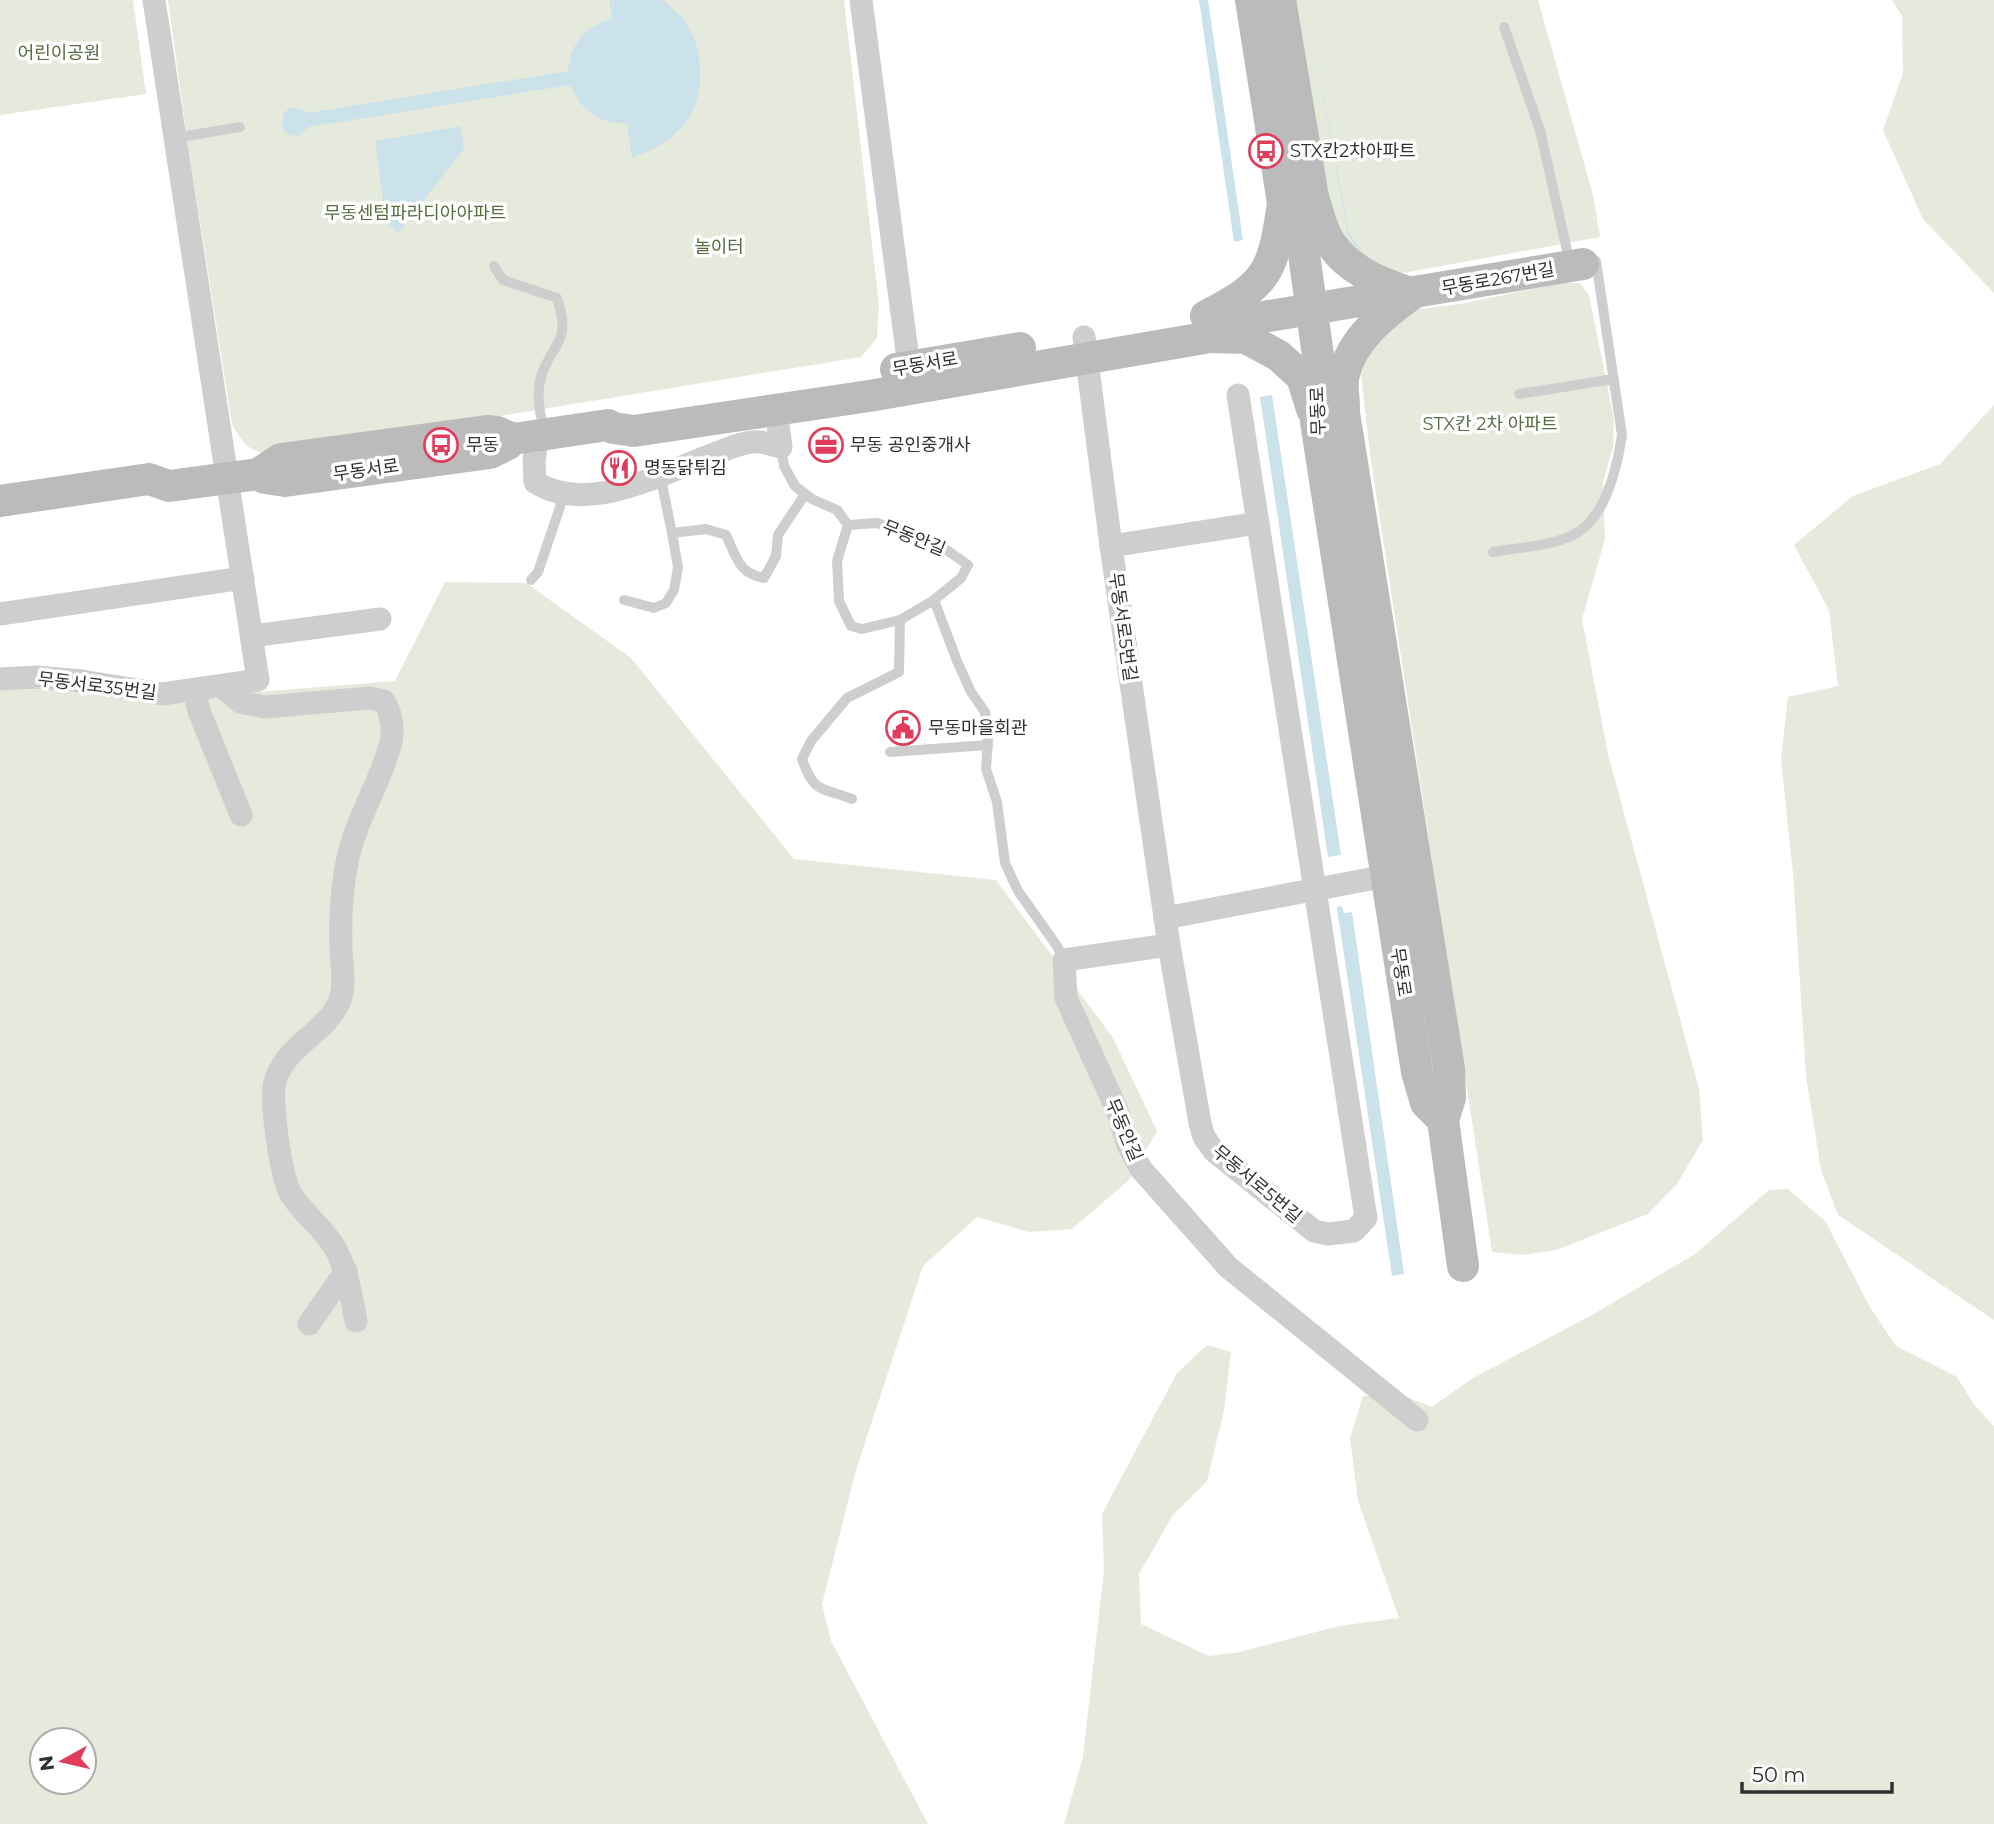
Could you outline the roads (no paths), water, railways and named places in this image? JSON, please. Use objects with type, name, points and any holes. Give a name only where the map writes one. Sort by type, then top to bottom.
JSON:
[{"type":"main road","points":[[1251,0],[1298,200],[1329,243],[1347,262],[1384,284],[1412,293]]},
{"type":"main road","points":[[1280,0],[1298,200],[1271,262],[1256,286],[1235,301],[1208,327],[1246,338],[1279,356],[1302,377],[1330,417]]},
{"type":"main road","points":[[1298,200],[1311,211],[1302,240],[1311,309]]},
{"type":"main road","name":"무동로267번길","points":[[1208,327],[1233,329],[1245,320],[1583,264]]},
{"type":"main road","points":[[1330,417],[1353,353],[1382,316],[1412,293]]},
{"type":"main road","name":"무동로","points":[[1311,309],[1320,370],[1331,382],[1330,417],[1386,876],[1417,1072],[1426,1103],[1443,1120]]},
{"type":"main road","name":"무동서로","points":[[0,501],[149,479],[169,486],[243,476],[285,481],[490,453],[532,436],[608,425],[630,410],[909,367],[1085,347],[1208,327]]},
{"type":"main road","name":"무동서로","points":[[608,425],[634,430],[869,396],[1085,347]]},
{"type":"main road","name":"무동로","points":[[1330,417],[1449,1069],[1450,1098],[1443,1120],[1463,1266]]},
{"type":"main road","name":"무동서로","points":[[0,522],[152,500],[165,493],[169,486]]},
{"type":"street","name":"무동서로35번길","points":[[0,679],[36,677],[82,681],[162,694],[258,680],[243,578],[243,476],[175,138],[154,0]]},
{"type":"street","points":[[861,0],[909,367]]},
{"type":"street","name":"무동서로5번길","points":[[1085,347],[1169,944],[1204,1137],[1214,1151],[1314,1231],[1328,1234],[1354,1231],[1366,1218],[1238,395]]},
{"type":"street","points":[[532,436],[535,482],[550,492],[610,493],[740,445],[759,441],[781,447],[776,409]]},
{"type":"street","points":[[1111,546],[1258,523]]},
{"type":"street","points":[[0,614],[243,578]]},
{"type":"street","points":[[252,636],[380,619]]},
{"type":"street","points":[[221,686],[240,702],[265,707],[370,698],[384,701],[390,711],[392,740],[351,844],[346,865],[340,930],[343,986],[340,1002],[288,1057],[275,1079],[272,1095],[285,1182],[292,1196],[332,1243],[346,1271],[356,1321]]},
{"type":"street","points":[[194,690],[199,711],[241,815]]},
{"type":"street","points":[[1166,918],[1386,876]]},
{"type":"street","points":[[1064,960],[1169,944]]},
{"type":"street","name":"무동안길","points":[[1064,960],[1066,998],[1107,1087],[1128,1145],[1141,1169],[1228,1267],[1417,1420]]},
{"type":"street","points":[[309,1324],[346,1271]]},
{"type":"lane","points":[[1493,552],[1546,544],[1574,534],[1597,513],[1619,457],[1622,435],[1614,379],[1583,264],[1504,27]]},
{"type":"lane","points":[[175,138],[240,127]]},
{"type":"lane","points":[[494,266],[503,279],[557,298],[563,318],[562,334],[542,375],[538,395],[539,412],[532,436]]},
{"type":"lane","points":[[1519,394],[1614,379]]},
{"type":"lane","points":[[781,447],[784,466],[795,486],[812,499],[837,510],[848,525]]},
{"type":"lane","points":[[624,600],[654,608],[666,603],[674,590],[678,567],[660,474]]},
{"type":"lane","points":[[531,580],[538,572],[560,507],[562,493]]},
{"type":"lane","points":[[672,533],[706,529],[726,535],[740,565],[750,576],[764,578],[776,556],[778,534],[805,494]]},
{"type":"lane","name":"무동안길","points":[[877,523],[941,546],[968,565],[961,579],[934,600],[900,620],[862,629],[850,626],[839,601],[837,561],[848,525],[877,523]]},
{"type":"lane","name":"무동안길","points":[[934,600],[971,692],[985,712],[988,745],[986,769],[997,802],[1006,863],[1018,891],[1064,960]]},
{"type":"lane","points":[[852,799],[821,790],[808,779],[802,759],[811,741],[847,698],[899,672],[900,620]]},
{"type":"lane","points":[[890,752],[988,745]]},
{"type":"water","points":[[609,0],[663,0],[683,19],[691,31],[700,60],[699,91],[688,119],[668,139],[632,158],[627,124],[607,121],[592,114],[581,103],[570,85],[309,127],[299,136],[289,135],[282,128],[283,114],[292,108],[307,113],[568,71],[573,51],[581,37],[594,26],[612,18]]},
{"type":"water","points":[[1199,0],[1208,0],[1243,240],[1234,242]]},
{"type":"water","points":[[1306,0],[1349,234],[1362,251],[1348,235]]},
{"type":"water","points":[[461,126],[464,149],[398,233],[386,222],[375,141]]},
{"type":"water","points":[[1272,395],[1341,855],[1328,857],[1260,397]]},
{"type":"water","points":[[1352,912],[1404,1274],[1392,1276],[1338,914]]},
{"type":"waterway","points":[[1340,909],[1342,922]]},
{"type":"place","name":"STX칸2차아파트","points":[[1266,151]]},
{"type":"place","name":"무동","points":[[441,445]]},
{"type":"place","name":"무동 공인중개사","points":[[826,445]]},
{"type":"place","name":"명동닭튀김","points":[[619,468]]},
{"type":"place","name":"무동마을회관","points":[[903,728]]},
{"type":"park label","name":"어린이공원","points":[[59,53]]},
{"type":"park label","name":"무동센텀파라디아아파트","points":[[415,213]]},
{"type":"park label","name":"놀이터","points":[[719,247]]},
{"type":"park label","name":"STX칸 2차 아파트","points":[[1490,424]]}]
